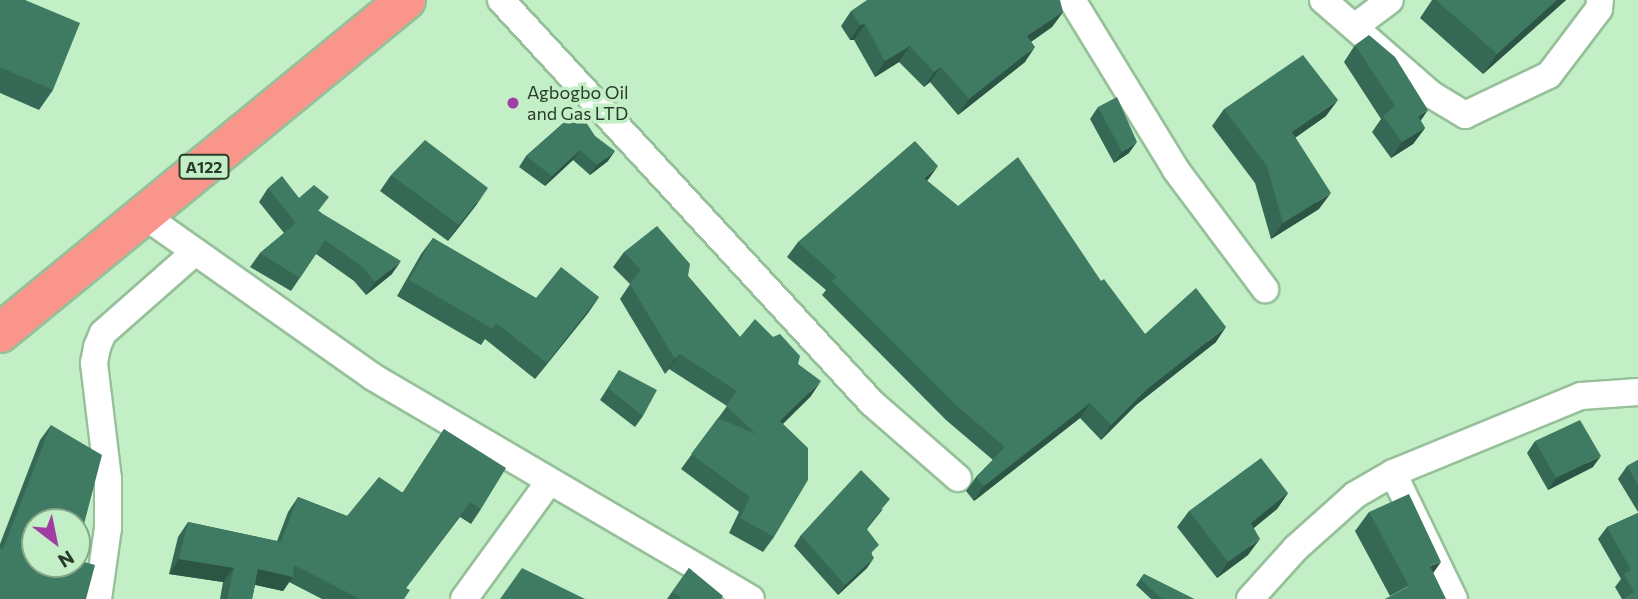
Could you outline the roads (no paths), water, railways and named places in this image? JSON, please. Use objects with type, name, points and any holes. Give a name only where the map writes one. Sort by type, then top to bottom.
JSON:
[{"type":"highway","name":"A122","points":[[0,333],[406,0]]},
{"type":"street","points":[[501,0],[873,403],[958,478]]},
{"type":"street","points":[[1072,0],[1176,170],[1265,289]]},
{"type":"street","points":[[1323,0],[1357,25],[1432,95],[1465,115],[1549,75],[1599,9],[1600,0]]},
{"type":"street","points":[[1357,25],[1390,0]]},
{"type":"street","points":[[145,216],[373,377],[751,599]]},
{"type":"street","points":[[98,599],[108,515],[94,363],[97,347],[103,333],[195,252]]},
{"type":"street","points":[[1250,599],[1296,548],[1355,495],[1393,474],[1581,396],[1638,392]]},
{"type":"street","points":[[1393,474],[1454,599]]},
{"type":"street","points":[[464,599],[549,482]]},
{"type":"place","name":"Agbogbo Oil and Gas LTD","points":[[513,103]]}]
